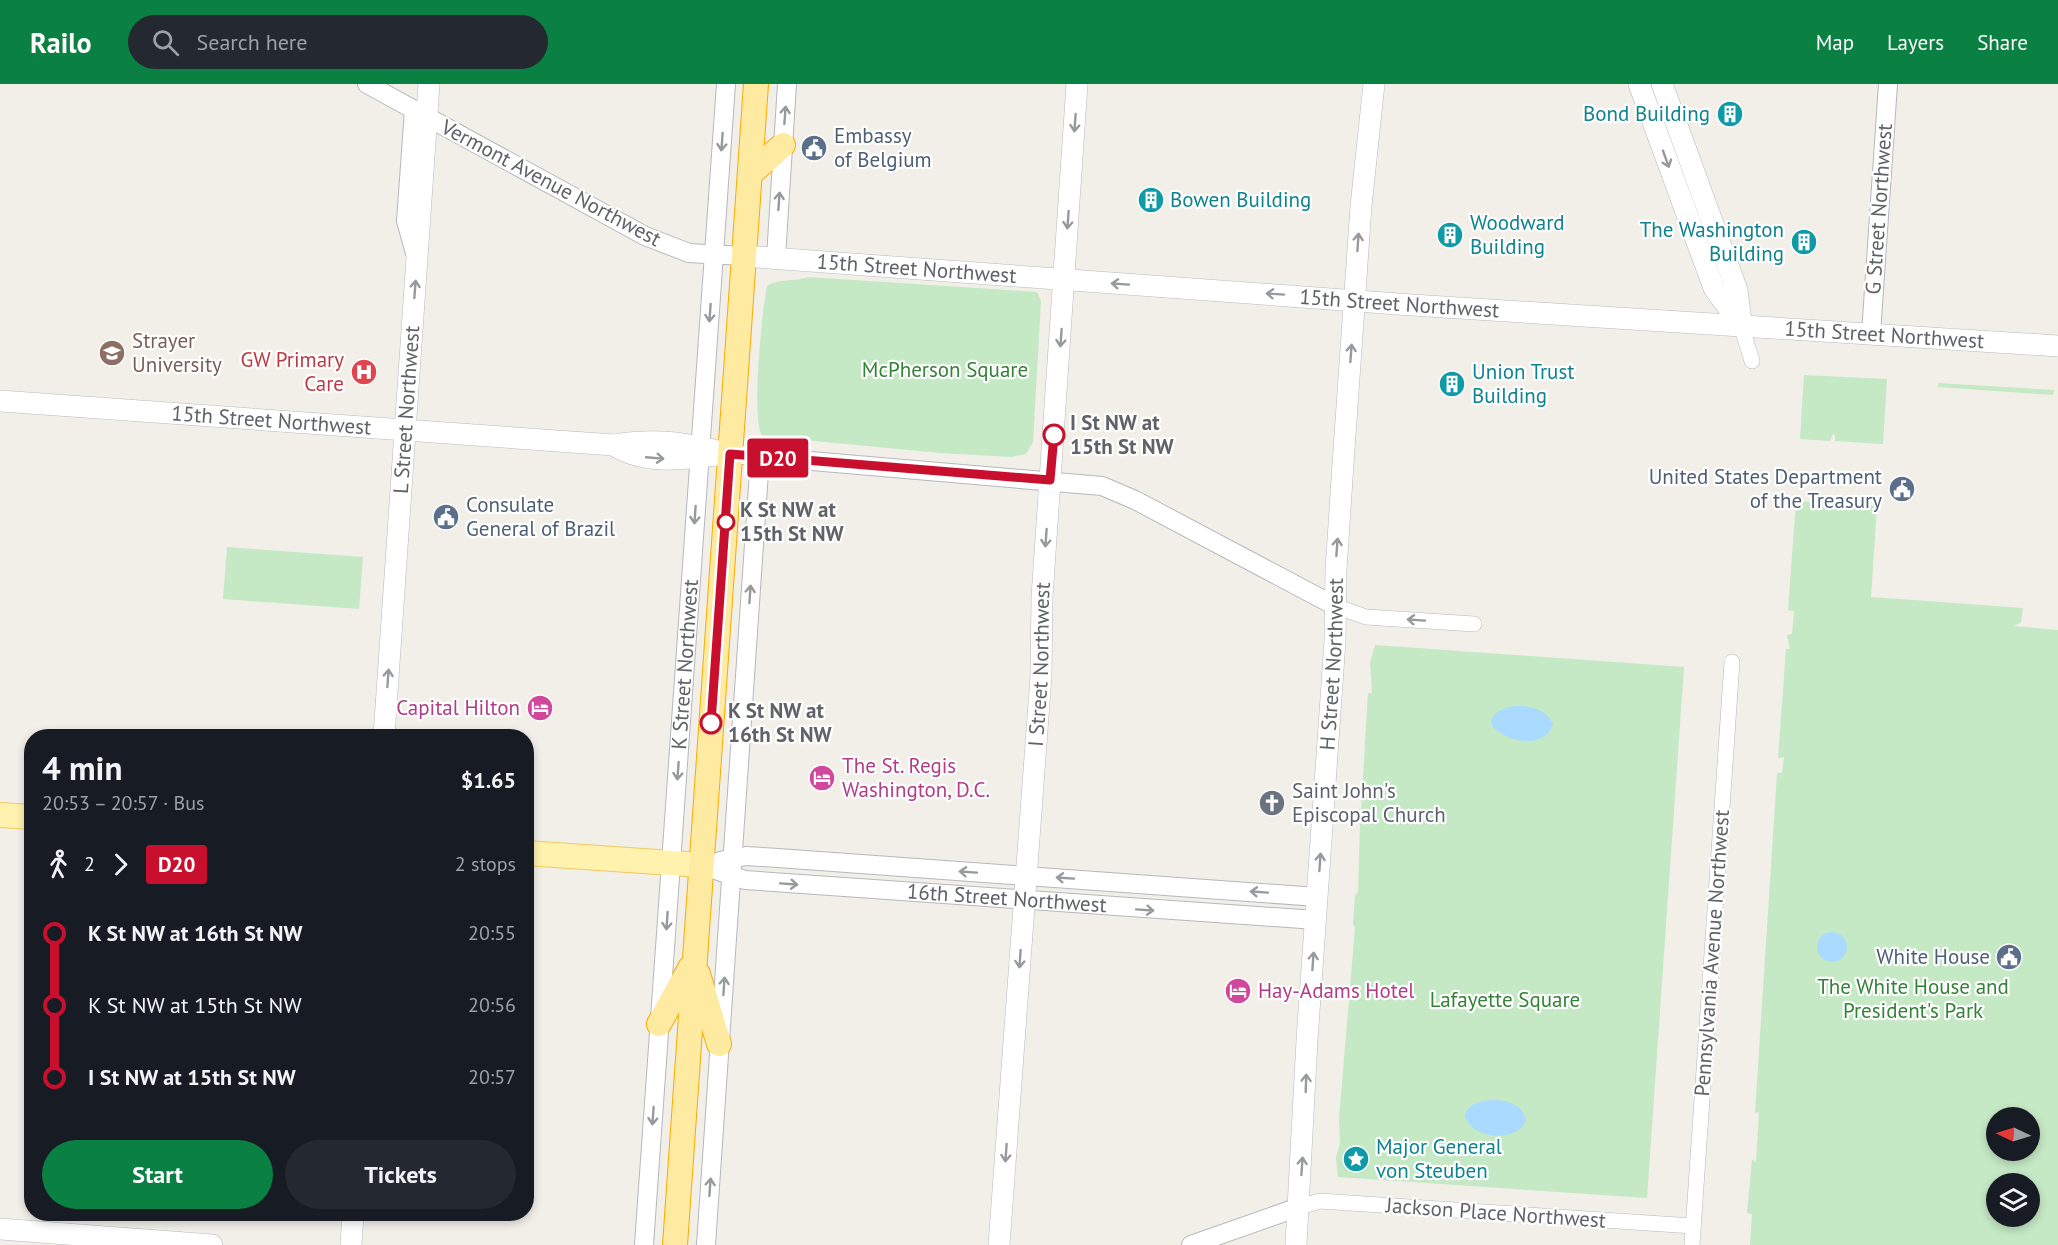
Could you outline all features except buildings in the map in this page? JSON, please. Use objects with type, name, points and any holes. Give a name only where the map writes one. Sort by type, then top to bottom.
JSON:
[{"type":"highway","name":"K Street Northwest","points":[[675,1245],[743,256],[758,87]]},
{"type":"highway","points":[[750,174],[783,145]]},
{"type":"highway","points":[[659,1024],[694,961]]},
{"type":"highway","points":[[694,961],[719,1044]]},
{"type":"main road","name":"L Street Northwest","points":[[384,729],[393,608],[399,431],[417,262],[421,113],[429,84]]},
{"type":"main road","name":"I Street Northwest","points":[[999,1245],[1041,676],[1042,597],[1077,84]]},
{"type":"main road","name":"H Street Northwest","points":[[1296,1245],[1335,640],[1335,606],[1354,300],[1374,84]]},
{"type":"main road","points":[[1639,84],[1714,288],[1741,325]]},
{"type":"main road","points":[[1662,84],[1737,290],[1741,325]]},
{"type":"main road","name":"15th Street Northwest","points":[[743,256],[1354,300],[2058,346]]},
{"type":"main road","name":"15th Street Northwest","points":[[0,401],[614,446],[646,440],[684,442],[700,452],[730,454]]},
{"type":"main road","points":[[0,815],[24,816]]},
{"type":"main road","name":"16th Street Northwest","points":[[534,854],[701,865]]},
{"type":"main road","points":[[351,1245],[353,1221]]},
{"type":"main road","points":[[0,1229],[75,1240],[212,1245]]},
{"type":"street","name":"Vermont Avenue Northwest","points":[[367,84],[645,236],[689,253],[743,256]]},
{"type":"street","name":"K Street Northwest","points":[[644,1245],[726,84]]},
{"type":"street","points":[[776,257],[787,84]]},
{"type":"street","name":"G Street Northwest","points":[[1871,334],[1888,84]]},
{"type":"street","points":[[1741,325],[1752,361]]},
{"type":"street","name":"15th Street Northwest","points":[[730,454],[1050,480]]},
{"type":"street","points":[[706,1245],[760,457]]},
{"type":"street","points":[[1050,480],[1102,486],[1120,493],[1335,606],[1366,617],[1474,624]]},
{"type":"street","name":"Pennsylvania Avenue Northwest","points":[[1692,1245],[1732,662]]},
{"type":"street","name":"16th Street Northwest","points":[[701,865],[732,867],[778,858],[1317,897]]},
{"type":"street","name":"16th Street Northwest","points":[[732,867],[745,880],[1316,920]]},
{"type":"street","name":"Jackson Place Northwest","points":[[1299,1207],[1320,1201],[1693,1226]]},
{"type":"street","points":[[1191,1245],[1299,1207]]},
{"type":"green space","name":"McPherson Square","points":[[808,277],[1037,292],[1041,301],[1033,442],[1026,454],[1011,457],[940,453],[762,436],[757,408],[757,387],[767,286],[776,282]]},
{"type":"green space","points":[[1804,375],[1887,379],[1883,444],[1835,441],[1833,434],[1830,441],[1800,439]]},
{"type":"green space","points":[[1938,383],[2054,390],[2053,395],[1938,387]]},
{"type":"green space","name":"The White House and President's Park","points":[[1796,501],[1826,503],[1826,509],[1831,509],[1832,504],[1877,506],[1871,597],[2023,608],[2021,622],[2014,626],[2058,630],[2058,1245],[1750,1245],[1752,1214],[1747,1213],[1752,1160],[1756,1161],[1759,1112],[1755,1113],[1777,773],[1782,773],[1784,757],[1778,758],[1786,649],[1790,649],[1787,635],[1792,634],[1794,611],[1788,610]]},
{"type":"green space","points":[[227,547],[363,557],[359,609],[223,599]]},
{"type":"green space","name":"Lafayette Square","points":[[1375,645],[1684,667],[1647,1198],[1338,1177],[1336,1157],[1340,1144],[1339,1119],[1355,928],[1353,924],[1355,896],[1358,892],[1368,693],[1372,693],[1370,663]]},
{"type":"water","points":[[1523,706],[1541,711],[1548,716],[1553,725],[1548,733],[1533,741],[1524,741],[1507,737],[1493,727],[1491,721],[1496,713],[1508,707]]},
{"type":"water","points":[[1832,932],[1843,936],[1847,947],[1843,958],[1832,962],[1821,958],[1817,947],[1821,936]]},
{"type":"water","points":[[1497,1100],[1511,1103],[1522,1111],[1526,1120],[1514,1133],[1494,1135],[1484,1133],[1468,1123],[1465,1115],[1470,1107],[1482,1101]]},
{"type":"bus line","name":"D20","points":[[711,723],[730,454],[1050,480],[1054,435]]},
{"type":"place","name":"Bond Building","points":[[1730,114]]},
{"type":"place","name":"Embassy of Belgium","points":[[814,148]]},
{"type":"place","name":"Bowen Building","points":[[1151,200]]},
{"type":"place","name":"Woodward Building","points":[[1450,235]]},
{"type":"place","name":"The Washington Building","points":[[1804,242]]},
{"type":"place","name":"Strayer University","points":[[112,353]]},
{"type":"place","name":"GW Primary Care","points":[[364,372]]},
{"type":"place","name":"Union Trust Building","points":[[1452,384]]},
{"type":"place","name":"I St NW at 15th St NW","points":[[1054,435]]},
{"type":"place","name":"United States Department of the Treasury","points":[[1902,489]]},
{"type":"place","name":"Consulate General of Brazil","points":[[446,517]]},
{"type":"place","name":"K St NW at 15th St NW","points":[[726,522]]},
{"type":"place","name":"Capital Hilton","points":[[540,708]]},
{"type":"place","name":"K St NW at 16th St NW","points":[[711,723]]},
{"type":"place","name":"The St. Regis Washington, D.C.","points":[[822,778]]},
{"type":"place","name":"Saint John's Episcopal Church","points":[[1272,803]]},
{"type":"place","name":"White House","points":[[2009,957]]},
{"type":"place","name":"Hay-Adams Hotel","points":[[1238,991]]},
{"type":"place","name":"Major General von Steuben","points":[[1356,1159]]}]
